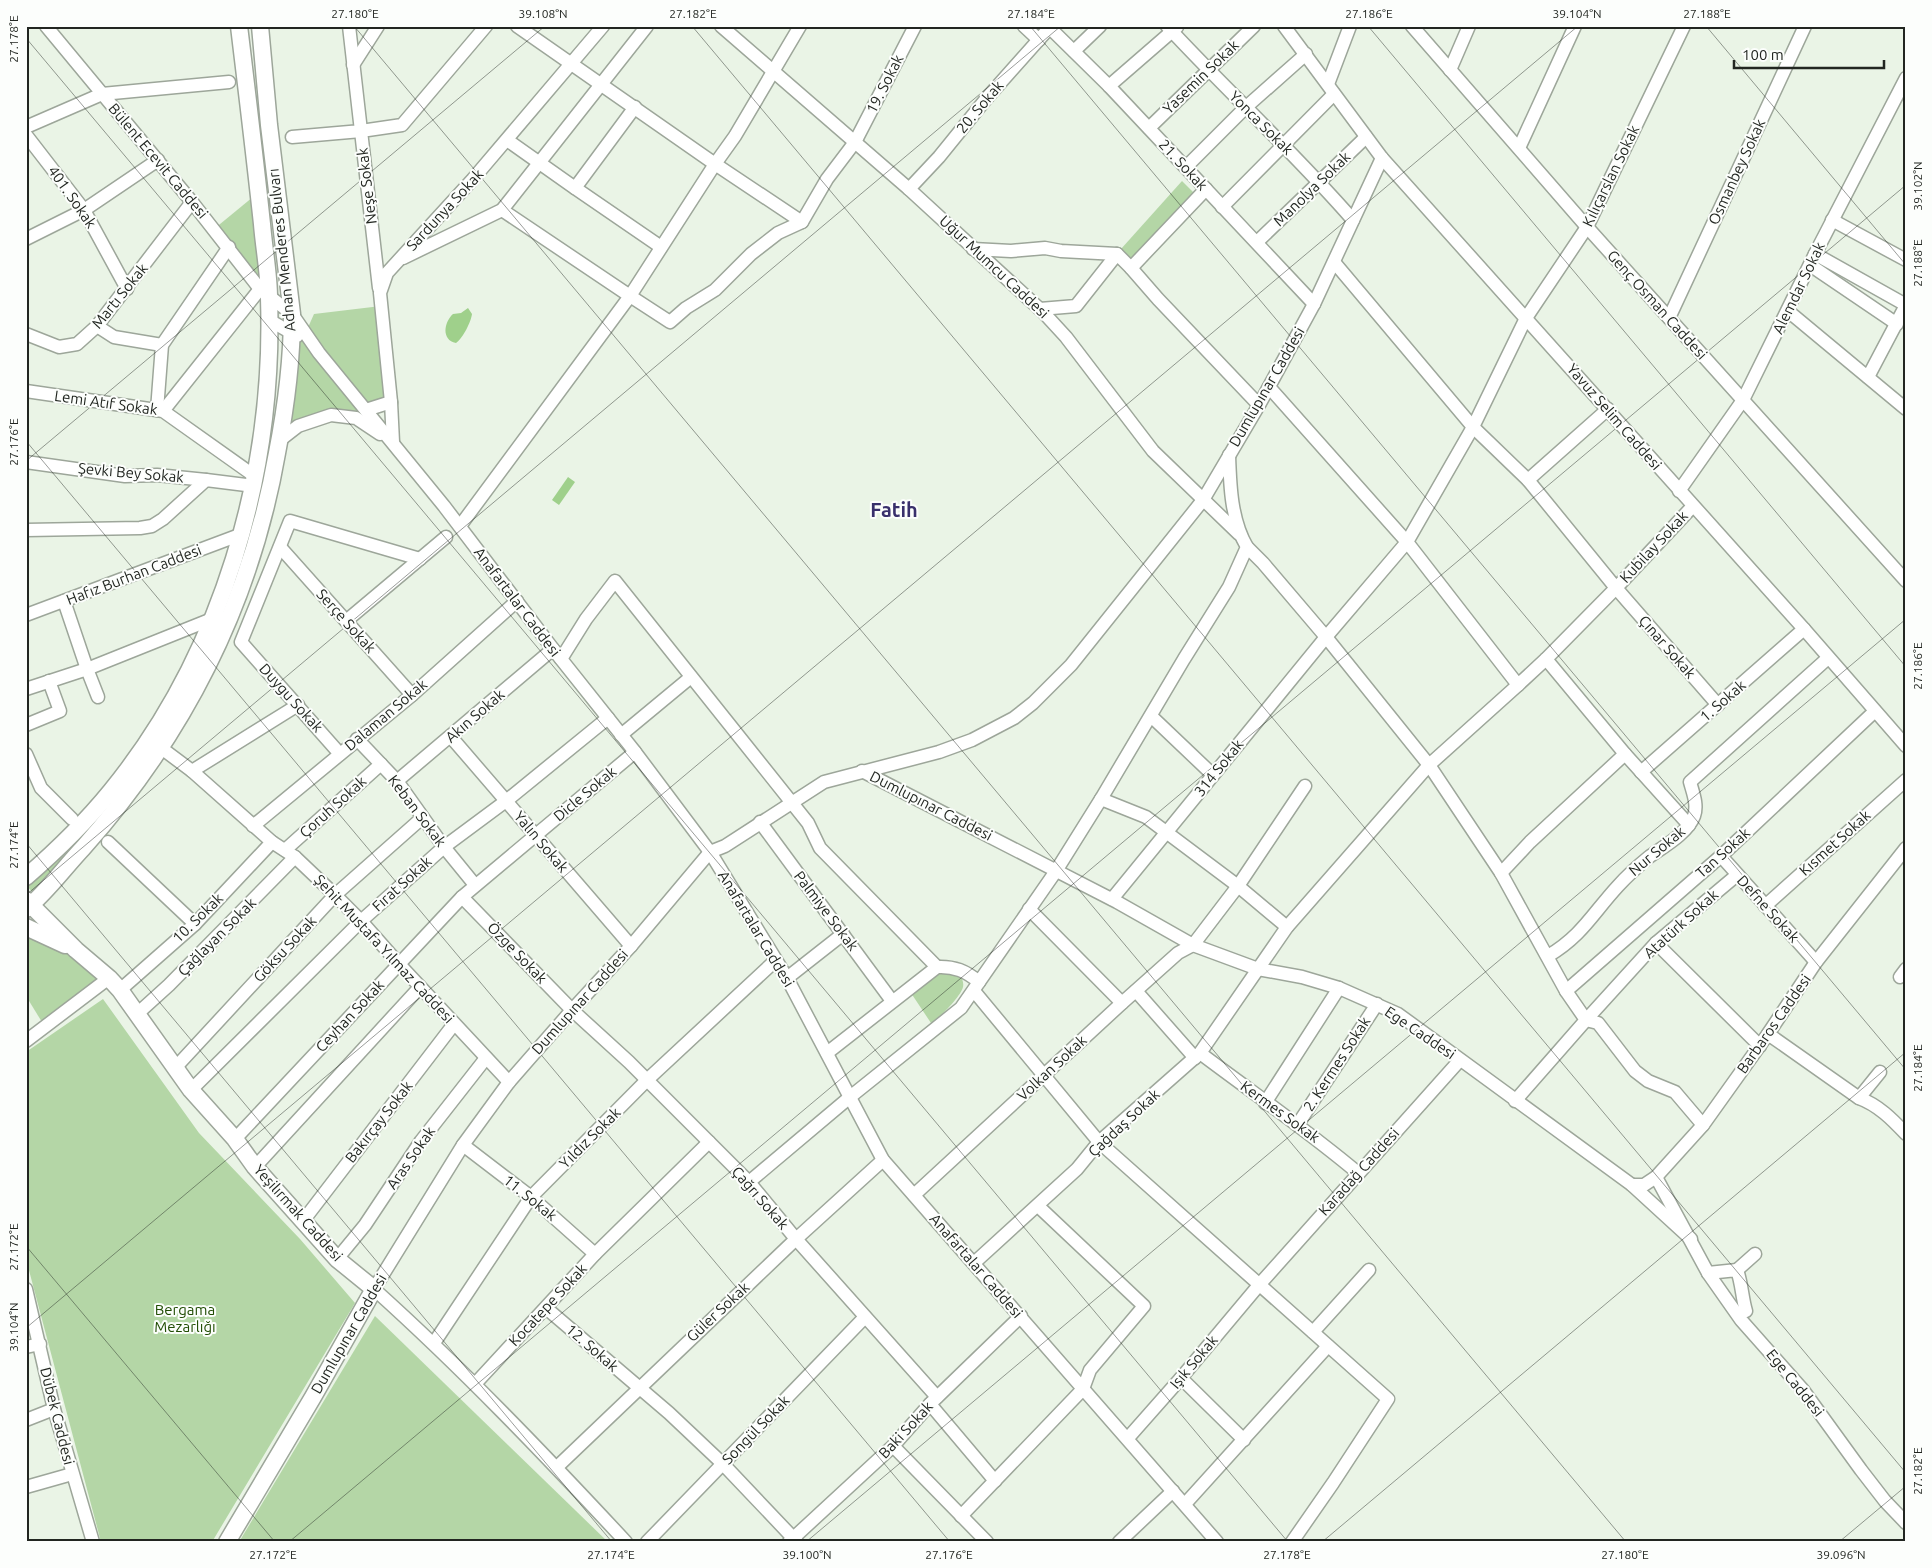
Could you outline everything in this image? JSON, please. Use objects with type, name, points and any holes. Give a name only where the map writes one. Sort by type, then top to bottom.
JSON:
[{"type":"main road","name":"Adnan Menderes Bulvarı","points":[[26,877],[80,826],[118,782],[171,704],[212,619],[242,534],[255,481],[266,390],[269,320],[264,293],[238,26]]},
{"type":"main road","name":"Adnan Menderes Bulvarı","points":[[28,905],[98,830],[129,793],[160,748],[209,666],[230,617],[259,535],[271,490],[285,412],[292,314],[269,124],[260,26]]},
{"type":"main road","name":"Yeşilırmak Caddesi","points":[[28,905],[114,984],[192,1090],[235,1139],[255,1167],[337,1259],[374,1289]]},
{"type":"main road","name":"Yeşilırmak Caddesi","points":[[26,927],[76,950]]},
{"type":"main road","name":"Dumlupınar Caddesi","points":[[227,1542],[313,1397],[374,1289]]},
{"type":"street","name":"Bülent Ecevit Caddesi","points":[[46,26],[158,160],[264,293],[292,314]]},
{"type":"street","points":[[292,137],[361,131],[348,26]]},
{"type":"street","points":[[353,65],[378,26]]},
{"type":"street","name":"Neşe Sokak","points":[[380,293],[361,131],[402,125],[486,26]]},
{"type":"street","points":[[517,26],[715,164],[802,222]]},
{"type":"street","name":"Sardunya Sokak","points":[[393,442],[380,293],[387,273],[473,179],[603,26]]},
{"type":"street","points":[[396,262],[502,210],[648,26]]},
{"type":"street","name":"Uğur Mumcu Caddesi","points":[[721,26],[909,189],[1040,309],[1066,337],[1153,450],[1239,534]]},
{"type":"street","points":[[460,526],[630,296],[735,136],[800,26]]},
{"type":"street","name":"19. Sokak","points":[[802,222],[827,179],[855,142],[915,26]]},
{"type":"street","points":[[1024,26],[1039,40]]},
{"type":"street","points":[[1074,51],[1100,26]]},
{"type":"street","name":"Yasemin Sokak","points":[[1149,128],[1254,26]]},
{"type":"street","name":"Yavuz Selim Caddesi","points":[[1284,26],[1382,158],[1608,409],[1906,746]]},
{"type":"street","points":[[1222,206],[1283,145],[1331,89],[1350,26]]},
{"type":"street","name":"Genç Osman Caddesi","points":[[1412,26],[1587,227],[1906,581]]},
{"type":"street","points":[[1450,70],[1469,26]]},
{"type":"street","points":[[1519,148],[1575,26]]},
{"type":"street","name":"Kılıçarslan Sokak","points":[[1407,542],[1473,428],[1526,318],[1587,227],[1684,26]]},
{"type":"street","name":"Osmanbey Sokak","points":[[1669,318],[1805,26]]},
{"type":"street","name":"20. Sokak","points":[[909,189],[1051,27]]},
{"type":"street","name":"21. Sokak","points":[[1051,27],[1149,128],[1314,304]]},
{"type":"street","points":[[1109,86],[1172,28]]},
{"type":"street","name":"Yonca Sokak","points":[[1172,28],[1245,108],[1320,182],[1353,220]]},
{"type":"street","points":[[1186,167],[1245,108],[1306,54]]},
{"type":"street","name":"Alemdar Sokak","points":[[1679,491],[1743,400],[1832,220],[1906,78]]},
{"type":"street","points":[[26,127],[102,94],[229,82]]},
{"type":"street","points":[[575,188],[635,107]]},
{"type":"street","name":"401. Sokak","points":[[26,135],[84,210],[127,289]]},
{"type":"street","name":"Manolya Sokak","points":[[1257,242],[1366,137]]},
{"type":"street","points":[[507,140],[538,164],[661,247]]},
{"type":"street","name":"Dumlupınar Caddesi","points":[[1382,158],[1314,304],[1259,405],[1229,455],[1230,487],[1239,534],[1247,547],[1263,562],[1326,637],[1429,765],[1501,873],[1566,991],[1586,1020]]},
{"type":"street","points":[[26,240],[84,210],[158,160]]},
{"type":"street","points":[[1132,268],[1206,189]]},
{"type":"street","name":"Martı Sokak","points":[[26,334],[59,346],[77,344],[97,326],[127,289],[192,202]]},
{"type":"street","points":[[502,210],[670,322],[686,308],[715,290],[751,254],[778,233],[802,222]]},
{"type":"street","points":[[1832,220],[1906,260]]},
{"type":"street","points":[[160,410],[162,344],[228,247]]},
{"type":"street","points":[[973,249],[1011,251],[1045,248],[1061,251],[1117,254],[1259,405]]},
{"type":"street","points":[[1040,309],[1076,306],[1117,254]]},
{"type":"street","points":[[1812,260],[1906,305],[1868,377]]},
{"type":"street","points":[[1812,260],[1897,324]]},
{"type":"street","name":"Çınar Sokak","points":[[1334,262],[1473,428],[1528,480],[1616,588],[1718,705]]},
{"type":"street","points":[[160,410],[264,293]]},
{"type":"street","points":[[1788,311],[1906,409]]},
{"type":"street","name":"Anafartalar Caddesi","points":[[292,314],[306,332],[318,353],[393,442],[460,526],[710,852],[787,978],[883,1160],[1217,1542]]},
{"type":"street","points":[[269,320],[292,333],[318,353]]},
{"type":"street","points":[[97,326],[114,337],[162,344]]},
{"type":"street","points":[[1269,387],[1407,542],[1518,685]]},
{"type":"street","name":"Lemi Atıf Sokak","points":[[26,391],[160,410],[255,481]]},
{"type":"street","points":[[366,410],[391,402]]},
{"type":"street","points":[[1528,480],[1608,409]]},
{"type":"street","points":[[280,440],[298,426],[331,415],[356,418],[393,442]]},
{"type":"street","points":[[862,771],[939,752],[972,740],[1014,718],[1033,703],[1071,665],[1203,500],[1229,455]]},
{"type":"street","name":"Şevki Bey Sokak","points":[[26,462],[125,476],[157,475],[206,480],[255,481]]},
{"type":"street","points":[[26,530],[140,528],[152,526],[162,520],[206,480]]},
{"type":"street","name":"Kubilay Sokak","points":[[1429,765],[1546,659],[1693,506]]},
{"type":"street","points":[[280,547],[290,521],[420,559]]},
{"type":"street","name":"Hafız Burhan Caddesi","points":[[26,615],[242,534]]},
{"type":"street","points":[[346,621],[446,537]]},
{"type":"street","name":"314 Sokak","points":[[1112,899],[1326,637],[1407,542]]},
{"type":"street","name":"Serçe Sokak","points":[[280,547],[412,694]]},
{"type":"street","name":"Duygu Sokak","points":[[280,547],[241,642],[340,754]]},
{"type":"street","points":[[749,1182],[850,1097],[961,1008],[1056,871],[1101,799],[1184,658],[1229,587],[1247,547]]},
{"type":"street","name":"Akın Sokak","points":[[397,781],[557,654],[615,581],[691,677]]},
{"type":"street","points":[[64,601],[98,697]]},
{"type":"street","name":"Dalaman Sokak","points":[[253,826],[412,694],[517,602]]},
{"type":"street","points":[[26,689],[87,668],[212,619]]},
{"type":"street","name":"1. Sokak","points":[[1641,772],[1804,629]]},
{"type":"street","name":"Nur Sokak","points":[[1548,956],[1565,946],[1587,924],[1617,886],[1689,825],[1694,816],[1695,802],[1690,782],[1828,658]]},
{"type":"street","points":[[1546,659],[1625,754],[1689,825]]},
{"type":"street","points":[[621,735],[691,677],[808,824],[820,848],[937,967]]},
{"type":"street","points":[[26,725],[60,710],[49,681]]},
{"type":"street","points":[[192,771],[298,705]]},
{"type":"street","name":"Tan Sokak","points":[[1566,991],[1721,856],[1875,712]]},
{"type":"street","points":[[1151,716],[1213,776]]},
{"type":"street","name":"Fırat Sokak","points":[[192,1090],[361,921],[444,847],[506,801],[608,718]]},
{"type":"street","name":"Yalın Sokak","points":[[451,737],[631,946]]},
{"type":"street","name":"Keban Sokak","points":[[357,739],[397,781],[422,818],[475,885]]},
{"type":"street","name":"Şehit Mustafa Yılmaz Caddesi","points":[[160,748],[192,771],[253,826],[290,854],[335,895],[509,1082]]},
{"type":"street","name":"Dicle Sokak","points":[[535,836],[634,752]]},
{"type":"street","points":[[26,754],[41,788],[72,819]]},
{"type":"street","points":[[1501,873],[1530,842],[1625,754]]},
{"type":"street","name":"Çoruh Sokak","points":[[290,854],[381,764]]},
{"type":"street","name":"Çağdaş Sokak","points":[[974,1263],[1077,1170],[1100,1142],[1197,1055],[1287,927],[1429,765]]},
{"type":"street","name":"Dumlupınar Caddesi","points":[[374,1289],[463,1145],[509,1082],[631,946],[710,852],[725,846],[791,802],[824,782],[862,771],[1056,871]]},
{"type":"street","name":"Kısmet Sokak","points":[[1765,906],[1906,780]]},
{"type":"street","points":[[1193,945],[1238,886],[1305,786]]},
{"type":"street","points":[[1101,799],[1146,817],[1238,886],[1287,927]]},
{"type":"street","name":"Göksu Sokak","points":[[176,1067],[335,895],[422,818]]},
{"type":"street","name":"Palmiye Sokak","points":[[760,822],[892,1001]]},
{"type":"street","name":"Ceyhan Sokak","points":[[235,1139],[462,897],[535,836]]},
{"type":"street","points":[[108,842],[195,924]]},
{"type":"street","name":"10. Sokak","points":[[26,1041],[114,984],[195,924],[272,842]]},
{"type":"street","name":"Barbaros Caddesi","points":[[1632,1185],[1644,1185],[1656,1177],[1704,1125],[1816,962],[1906,848]]},
{"type":"street","name":"Çağlayan Sokak","points":[[137,1014],[169,985],[290,854]]},
{"type":"street","name":"Defne Sokak","points":[[1721,856],[1816,962]]},
{"type":"street","name":"Ege Caddesi","points":[[1056,871],[1112,899],[1193,945],[1258,969],[1302,977],[1338,988],[1398,1014],[1632,1185],[1691,1239]]},
{"type":"street","name":"Atatürk Sokak","points":[[1516,1101],[1656,943],[1737,875]]},
{"type":"street","name":"Özge Sokak","points":[[462,897],[572,1010]]},
{"type":"street","points":[[1029,909],[1122,1003]]},
{"type":"street","points":[[787,978],[843,934]]},
{"type":"street","points":[[1656,943],[1760,1046]]},
{"type":"street","name":"Volkan Sokak","points":[[914,1195],[1122,1003],[1178,953],[1193,945]]},
{"type":"street","name":"Yıldız Sokak","points":[[434,1343],[531,1197],[647,1080],[776,960]]},
{"type":"street","points":[[827,1053],[937,967],[950,966],[968,973],[1044,1074],[1100,1142],[1388,1399],[1292,1542]]},
{"type":"street","points":[[255,1167],[420,987]]},
{"type":"street","points":[[1265,1103],[1338,988]]},
{"type":"street","name":"Kermes Sokak","points":[[1136,991],[1197,1055],[1298,1124],[1358,1173]]},
{"type":"street","name":"2. Kermes Sokak","points":[[1298,1124],[1377,1004]]},
{"type":"street","name":"Çağrı Sokak","points":[[572,1010],[647,1080],[749,1182],[796,1239],[865,1317],[933,1401],[994,1481]]},
{"type":"street","points":[[1586,1020],[1598,1023],[1635,1071],[1648,1081],[1675,1092],[1704,1125]]},
{"type":"street","name":"Bakırçay Sokak","points":[[303,1221],[454,1024]]},
{"type":"street","points":[[1768,1034],[1859,1098],[1892,1118],[1906,1134]]},
{"type":"street","name":"Aras Sokak","points":[[337,1259],[365,1225],[421,1141],[486,1058]]},
{"type":"street","name":"Karadağ Caddesi","points":[[1259,1285],[1460,1060]]},
{"type":"street","points":[[1859,1098],[1880,1072]]},
{"type":"street","name":"Kocatepe Sokak","points":[[475,1384],[595,1254],[709,1142]]},
{"type":"street","name":"11. Sokak","points":[[463,1145],[531,1197],[595,1254]]},
{"type":"street","name":"Güler Sokak","points":[[557,1468],[639,1387],[883,1160]]},
{"type":"street","name":"Ege Caddesi","points":[[1656,1177],[1708,1273],[1741,1320],[1803,1390],[1885,1501],[1904,1516]]},
{"type":"street","points":[[961,1516],[1083,1389],[1090,1370],[1144,1306],[1038,1206]]},
{"type":"street","points":[[1708,1273],[1737,1270],[1755,1254]]},
{"type":"street","points":[[1313,1332],[1369,1270]]},
{"type":"street","points":[[1737,1270],[1741,1281],[1742,1300],[1746,1311]]},
{"type":"street","name":"Işık Sokak","points":[[1128,1438],[1259,1285]]},
{"type":"street","name":"Dübek Caddesi","points":[[26,1289],[54,1410],[93,1542]]},
{"type":"street","name":"Yeşilırmak Caddesi","points":[[374,1289],[434,1343],[475,1384],[626,1542]]},
{"type":"street","name":"12. Sokak","points":[[546,1308],[656,1401],[723,1464],[793,1540]]},
{"type":"street","name":"Baki Sokak","points":[[793,1540],[893,1446],[933,1401],[1021,1316]]},
{"type":"street","name":"Songül Sokak","points":[[647,1542],[865,1317]]},
{"type":"street","points":[[26,1347],[40,1344]]},
{"type":"street","points":[[1185,1504],[1328,1346]]},
{"type":"street","points":[[1181,1378],[1244,1440]]},
{"type":"street","points":[[26,1420],[54,1410]]},
{"type":"street","points":[[893,1446],[987,1542]]},
{"type":"street","points":[[26,1487],[72,1474]]},
{"type":"street","points":[[1120,1542],[1173,1491]]},
{"type":"green space","points":[[1182,181],[1195,194],[1134,262],[1121,249]]},
{"type":"green space","points":[[259,192],[269,297],[214,229]]},
{"type":"green space","points":[[381,306],[391,402],[356,418],[331,415],[280,440],[292,338],[300,338],[317,352],[306,332],[314,314]]},
{"type":"green space","points":[[93,822],[97,825],[34,894],[26,885]]},
{"type":"green space","points":[[26,927],[109,978],[45,1027],[26,996]]},
{"type":"green space","points":[[944,971],[960,975],[963,987],[949,1007],[931,1023],[911,993]]},
{"type":"green space","name":"Bergama Mezarlığı","points":[[103,999],[199,1133],[300,1239],[355,1303],[212,1542],[101,1542],[26,1259],[26,1052]]},
{"type":"green space","points":[[375,1316],[608,1542],[239,1542]]},
{"type":"shaded area","points":[[468,308],[472,314],[466,330],[456,343],[451,341],[446,335],[446,326],[450,317]]},
{"type":"shaded area","points":[[568,477],[575,482],[559,505],[552,500]]},
{"type":"district","name":"Fatih","points":[[894,510]]}]
